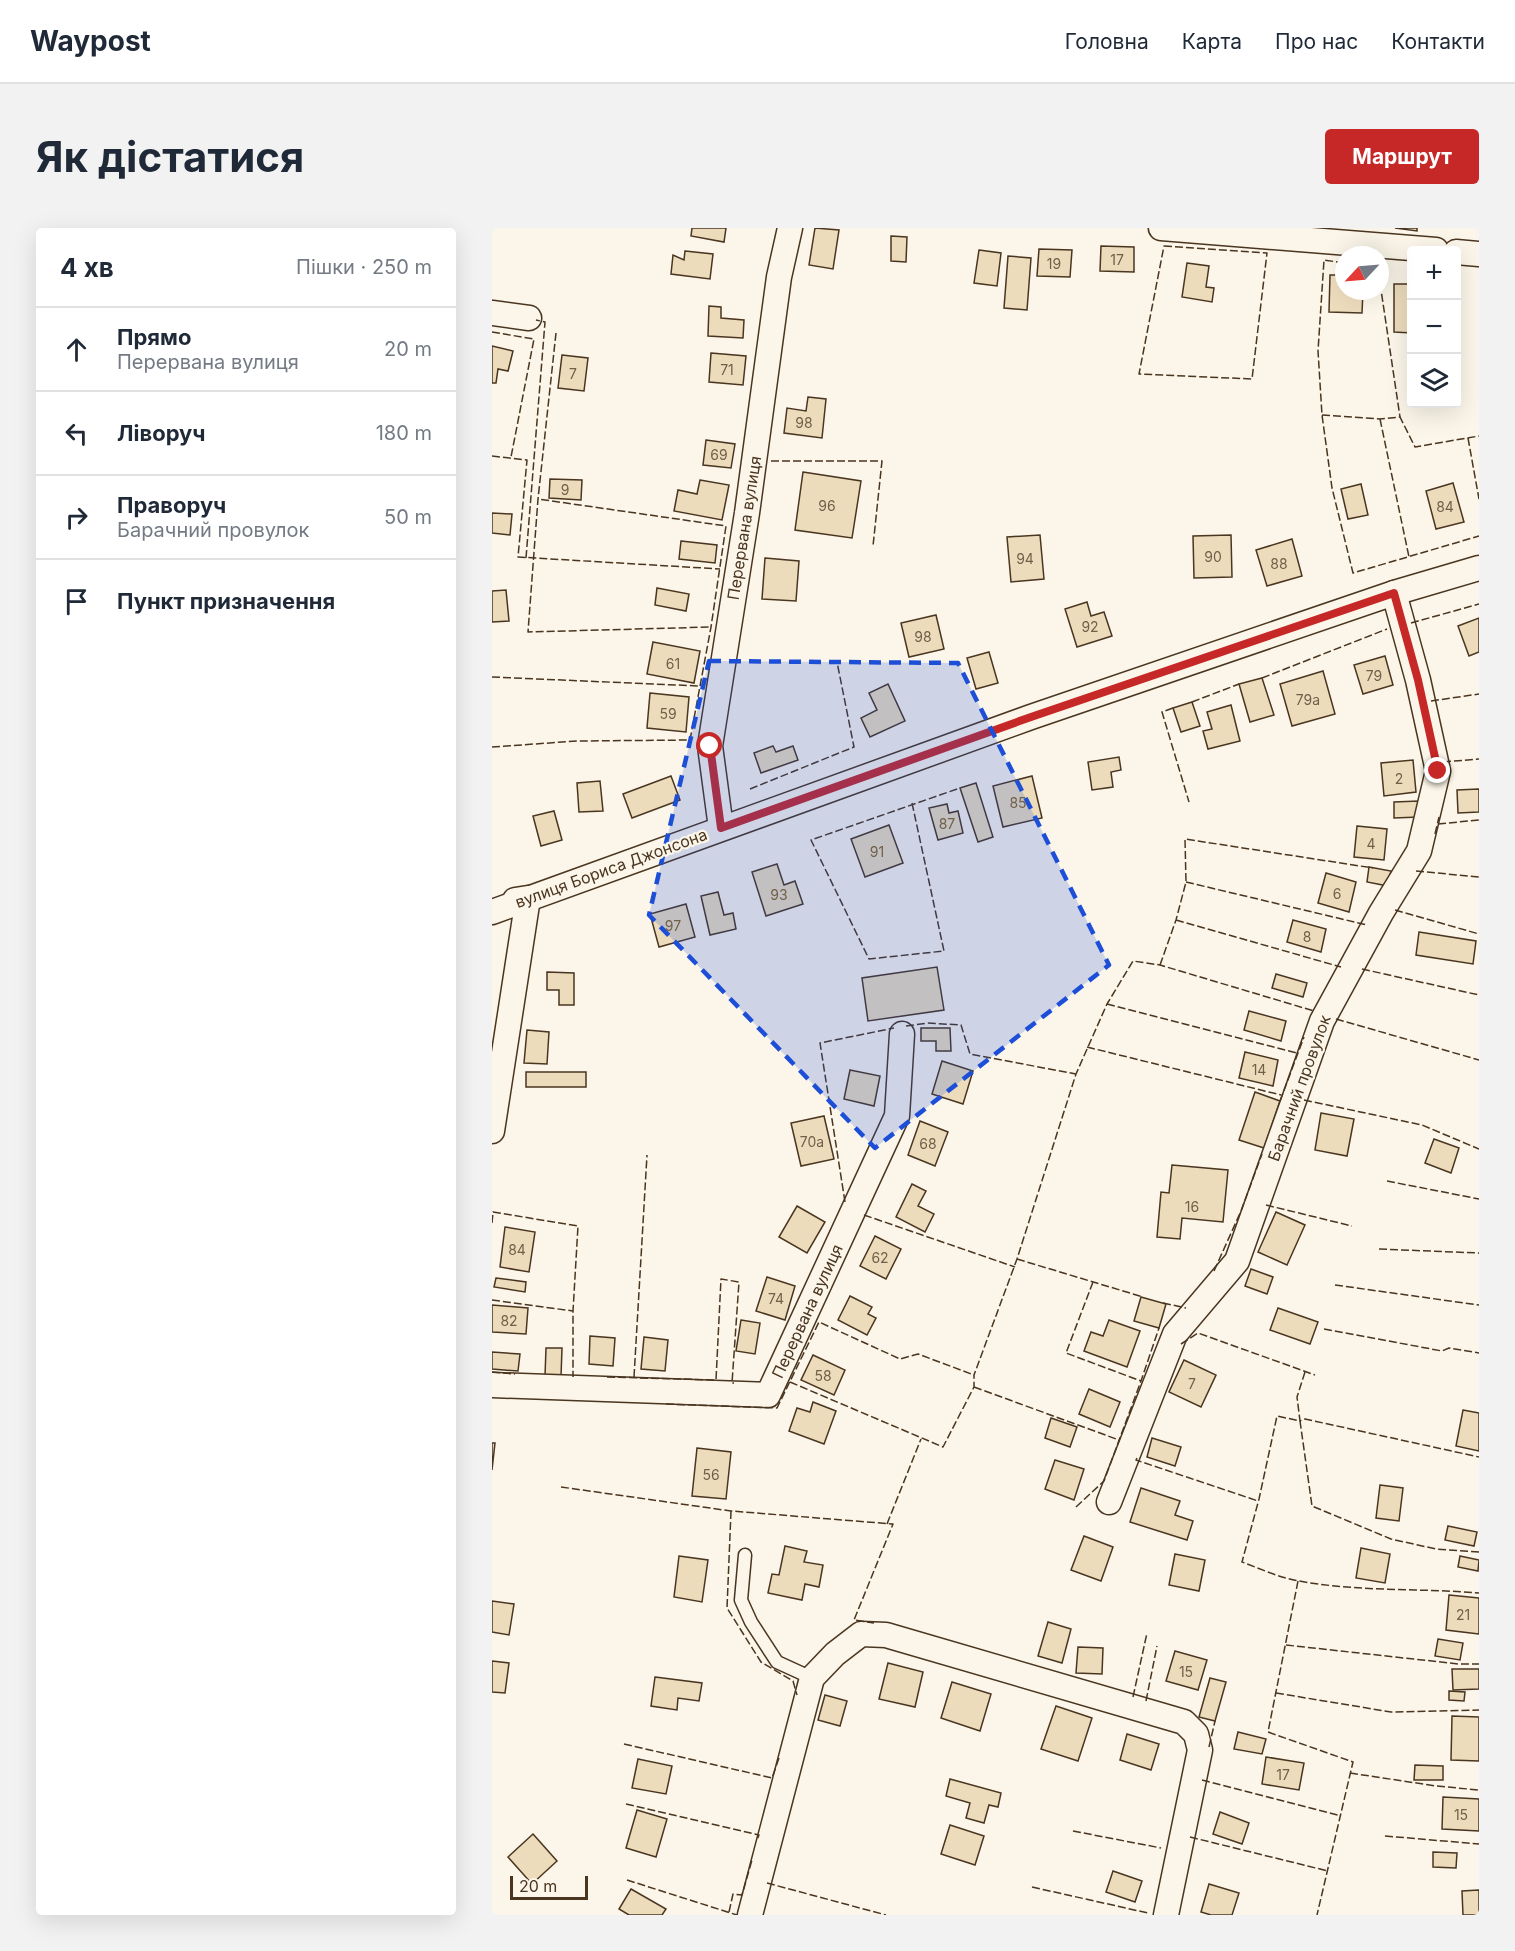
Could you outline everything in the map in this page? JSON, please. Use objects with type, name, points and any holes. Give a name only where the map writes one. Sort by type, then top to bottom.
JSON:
[{"type":"street","name":"Перервана вулиця","points":[[721,828],[710,746],[747,513],[779,277],[790,228]]},
{"type":"street","points":[[1161,228],[1407,248]]},
{"type":"street","points":[[1461,252],[1479,254]]},
{"type":"street","points":[[492,313],[530,318]]},
{"type":"street","name":"вулиця Бориса Джонсона","points":[[492,912],[1031,717],[1394,593],[1479,568]]},
{"type":"street","name":"Барачний провулок","points":[[1109,1502],[1175,1334],[1237,1261],[1322,1021],[1381,913],[1419,851],[1438,771],[1418,680],[1394,593]]},
{"type":"street","points":[[492,904],[528,898],[492,1131]]},
{"type":"street","name":"Перервана вулиця","points":[[492,1385],[768,1395],[897,1116],[902,1034]]},
{"type":"street","points":[[750,1915],[812,1678],[835,1654],[861,1634],[886,1635],[1184,1722],[1196,1734],[1200,1750],[1166,1915]]},
{"type":"lane","points":[[745,1555],[741,1600],[751,1622],[777,1662],[812,1678]]},
{"type":"highlighted area","points":[[709,661],[958,663],[1109,965],[875,1148],[649,915]]},
{"type":"building","points":[[692,228],[726,228],[724,242],[691,236]]},
{"type":"building","points":[[815,228],[839,230],[833,269],[809,265]]},
{"type":"building","points":[[1395,228],[1417,228],[1417,231]]},
{"type":"building","points":[[891,236],[907,237],[906,262],[891,261]]},
{"type":"building","points":[[1101,246],[1134,247],[1134,272],[1100,271]]},
{"type":"building","points":[[1039,249],[1072,250],[1070,277],[1037,276]]},
{"type":"building","points":[[979,250],[1001,253],[997,286],[974,283]]},
{"type":"building","points":[[685,251],[713,254],[710,279],[671,274],[673,255],[684,260]]},
{"type":"building","points":[[1008,256],[1031,258],[1027,310],[1004,308]]},
{"type":"building","points":[[1187,263],[1209,266],[1206,287],[1214,288],[1212,302],[1182,297]]},
{"type":"building","points":[[1330,275],[1335,275],[1335,300],[1363,300],[1362,313],[1329,312]]},
{"type":"building","points":[[1394,284],[1407,284],[1407,333],[1394,332]]},
{"type":"building","points":[[709,306],[721,307],[721,318],[744,320],[743,338],[708,336]]},
{"type":"building","points":[[492,346],[513,351],[508,371],[498,369],[496,383],[492,383]]},
{"type":"building","points":[[711,353],[746,356],[743,385],[709,382]]},
{"type":"building","points":[[562,355],[588,358],[584,391],[558,388]]},
{"type":"building","points":[[808,397],[826,399],[822,438],[784,433],[787,408],[806,411]]},
{"type":"building","points":[[706,440],[735,444],[731,468],[703,465]]},
{"type":"building","points":[[803,472],[861,481],[852,538],[795,530]]},
{"type":"building","points":[[550,479],[582,480],[581,500],[549,498]]},
{"type":"building","points":[[700,480],[729,485],[722,520],[674,511],[678,490],[697,494]]},
{"type":"building","points":[[1453,483],[1464,522],[1436,529],[1426,491]]},
{"type":"building","points":[[1361,484],[1368,515],[1348,519],[1341,489]]},
{"type":"building","points":[[492,513],[512,514],[510,535],[492,533]]},
{"type":"building","points":[[1040,535],[1044,579],[1011,582],[1007,537]]},
{"type":"building","points":[[1231,535],[1232,577],[1194,578],[1193,536]]},
{"type":"building","points":[[1292,539],[1302,576],[1267,586],[1256,550]]},
{"type":"building","points":[[681,541],[717,545],[715,563],[679,559]]},
{"type":"building","points":[[765,558],[799,561],[796,601],[762,599]]},
{"type":"building","points":[[657,588],[689,594],[686,611],[655,605]]},
{"type":"building","points":[[506,590],[509,621],[492,622],[492,591]]},
{"type":"building","points":[[1087,602],[1091,616],[1104,612],[1112,636],[1077,647],[1065,609]]},
{"type":"building","points":[[936,615],[944,649],[909,657],[901,623]]},
{"type":"building","points":[[1479,618],[1479,652],[1469,656],[1458,626]]},
{"type":"building","points":[[653,642],[700,651],[694,683],[647,674]]},
{"type":"building","points":[[989,652],[998,683],[976,689],[967,658]]},
{"type":"building","points":[[1385,656],[1393,685],[1363,694],[1354,665]]},
{"type":"building","points":[[1323,671],[1335,714],[1292,726],[1280,684]]},
{"type":"building","points":[[1262,678],[1274,715],[1250,722],[1239,684]]},
{"type":"building","points":[[888,684],[905,721],[870,737],[861,718],[877,710],[869,693]]},
{"type":"building","points":[[650,693],[689,697],[686,732],[647,728]]},
{"type":"building","points":[[1192,702],[1200,726],[1181,732],[1173,708]]},
{"type":"building","points":[[1231,705],[1240,741],[1208,749],[1203,731],[1212,729],[1207,712]]},
{"type":"building","points":[[773,746],[776,752],[793,746],[798,760],[761,773],[754,753]]},
{"type":"building","points":[[1119,757],[1121,770],[1111,772],[1113,787],[1092,790],[1088,762]]},
{"type":"building","points":[[1413,760],[1416,792],[1384,796],[1381,763]]},
{"type":"building","points":[[671,776],[680,800],[632,818],[623,794]]},
{"type":"building","points":[[1032,776],[1042,818],[1003,827],[993,786]]},
{"type":"building","points":[[600,781],[603,811],[579,812],[577,783]]},
{"type":"building","points":[[976,783],[993,837],[978,842],[960,788]]},
{"type":"building","points":[[1479,789],[1479,812],[1458,813],[1457,790]]},
{"type":"building","points":[[1419,801],[1419,817],[1394,818],[1394,802]]},
{"type":"building","points":[[947,804],[949,813],[958,811],[963,833],[938,840],[929,808]]},
{"type":"building","points":[[554,811],[562,840],[541,846],[533,816]]},
{"type":"building","points":[[889,825],[903,863],[865,877],[851,839]]},
{"type":"building","points":[[1357,826],[1387,829],[1384,860],[1354,857]]},
{"type":"building","points":[[777,864],[784,885],[795,881],[803,904],[766,916],[752,872]]},
{"type":"building","points":[[1369,867],[1391,871],[1388,886],[1367,882]]},
{"type":"building","points":[[1326,873],[1356,882],[1349,912],[1318,903]]},
{"type":"building","points":[[718,892],[724,915],[733,913],[736,929],[710,935],[701,896]]},
{"type":"building","points":[[686,904],[695,937],[659,947],[650,914]]},
{"type":"building","points":[[1293,920],[1326,929],[1321,952],[1287,942]]},
{"type":"building","points":[[1419,932],[1476,941],[1473,964],[1416,955]]},
{"type":"building","points":[[937,967],[944,1010],[868,1021],[862,978]]},
{"type":"building","points":[[547,972],[574,973],[574,1005],[559,1005],[559,990],[547,990]]},
{"type":"building","points":[[1276,974],[1307,983],[1303,997],[1272,988]]},
{"type":"building","points":[[1249,1011],[1286,1021],[1281,1041],[1244,1030]]},
{"type":"building","points":[[921,1028],[950,1028],[951,1051],[936,1051],[936,1041],[921,1041]]},
{"type":"building","points":[[527,1030],[549,1032],[547,1064],[524,1063]]},
{"type":"building","points":[[1245,1052],[1278,1060],[1273,1086],[1239,1078]]},
{"type":"building","points":[[942,1061],[973,1071],[963,1104],[932,1094]]},
{"type":"building","points":[[850,1070],[880,1076],[874,1106],[844,1099]]},
{"type":"building","points":[[526,1072],[586,1072],[586,1087],[526,1087]]},
{"type":"building","points":[[1255,1092],[1280,1101],[1264,1148],[1239,1140]]},
{"type":"building","points":[[1321,1113],[1354,1119],[1347,1156],[1315,1150]]},
{"type":"building","points":[[824,1116],[834,1159],[801,1166],[791,1123]]},
{"type":"building","points":[[920,1121],[948,1132],[935,1166],[908,1155]]},
{"type":"building","points":[[1434,1139],[1459,1148],[1451,1173],[1425,1163]]},
{"type":"building","points":[[1172,1165],[1228,1170],[1223,1222],[1182,1218],[1180,1239],[1157,1237],[1161,1192],[1169,1193]]},
{"type":"building","points":[[912,1184],[926,1191],[918,1206],[934,1214],[925,1232],[896,1217]]},
{"type":"building","points":[[797,1206],[825,1222],[807,1253],[779,1237]]},
{"type":"building","points":[[1276,1212],[1305,1225],[1287,1265],[1258,1252]]},
{"type":"building","points":[[505,1227],[535,1232],[529,1272],[500,1267]]},
{"type":"building","points":[[875,1236],[901,1249],[886,1279],[860,1266]]},
{"type":"building","points":[[1251,1269],[1273,1277],[1267,1294],[1245,1286]]},
{"type":"building","points":[[767,1277],[795,1286],[785,1320],[756,1311]]},
{"type":"building","points":[[496,1278],[526,1282],[525,1292],[494,1287]]},
{"type":"building","points":[[850,1296],[872,1307],[868,1314],[876,1318],[867,1335],[838,1320]]},
{"type":"building","points":[[1141,1297],[1166,1304],[1159,1328],[1134,1321]]},
{"type":"building","points":[[492,1305],[528,1308],[526,1334],[492,1332]]},
{"type":"building","points":[[1278,1308],[1318,1322],[1310,1344],[1270,1330]]},
{"type":"building","points":[[741,1320],[760,1323],[755,1354],[736,1351]]},
{"type":"building","points":[[1109,1320],[1140,1331],[1127,1367],[1084,1351],[1091,1332],[1103,1336]]},
{"type":"building","points":[[590,1336],[615,1338],[613,1366],[589,1364]]},
{"type":"building","points":[[644,1337],[668,1340],[665,1371],[641,1369]]},
{"type":"building","points":[[546,1348],[562,1348],[561,1377],[545,1376]]},
{"type":"building","points":[[492,1352],[520,1354],[518,1371],[492,1369]]},
{"type":"building","points":[[813,1355],[845,1370],[834,1395],[801,1380]]},
{"type":"building","points":[[1184,1360],[1216,1375],[1201,1407],[1169,1392]]},
{"type":"building","points":[[1089,1389],[1120,1402],[1110,1427],[1079,1414]]},
{"type":"building","points":[[813,1402],[836,1411],[824,1444],[789,1431],[797,1408],[810,1412]]},
{"type":"building","points":[[1463,1410],[1479,1413],[1479,1451],[1456,1446]]},
{"type":"building","points":[[1051,1418],[1077,1427],[1070,1447],[1045,1438]]},
{"type":"building","points":[[1152,1438],[1181,1447],[1175,1466],[1147,1457]]},
{"type":"building","points":[[492,1443],[495,1443],[492,1470]]},
{"type":"building","points":[[697,1448],[731,1452],[726,1499],[692,1496]]},
{"type":"building","points":[[1055,1460],[1084,1469],[1074,1500],[1045,1489]]},
{"type":"building","points":[[1380,1485],[1403,1488],[1399,1521],[1376,1518]]},
{"type":"building","points":[[1141,1488],[1180,1501],[1175,1515],[1193,1521],[1187,1540],[1130,1522]]},
{"type":"building","points":[[1448,1526],[1477,1532],[1474,1546],[1445,1540]]},
{"type":"building","points":[[1084,1536],[1113,1547],[1101,1581],[1071,1570]]},
{"type":"building","points":[[785,1546],[807,1551],[804,1562],[823,1565],[819,1587],[805,1584],[802,1600],[768,1593],[772,1574],[779,1575]]},
{"type":"building","points":[[1361,1548],[1390,1554],[1385,1583],[1356,1578]]},
{"type":"building","points":[[1175,1554],[1205,1560],[1199,1591],[1169,1585]]},
{"type":"building","points":[[679,1556],[708,1560],[702,1602],[674,1597]]},
{"type":"building","points":[[1460,1556],[1479,1560],[1478,1571],[1458,1567]]},
{"type":"building","points":[[1449,1595],[1479,1598],[1479,1634],[1446,1630]]},
{"type":"building","points":[[492,1601],[514,1604],[509,1635],[492,1632]]},
{"type":"building","points":[[1048,1622],[1071,1629],[1062,1663],[1038,1656]]},
{"type":"building","points":[[1438,1639],[1463,1643],[1460,1660],[1435,1656]]},
{"type":"building","points":[[1078,1647],[1103,1648],[1102,1674],[1076,1673]]},
{"type":"building","points":[[1175,1651],[1207,1660],[1198,1690],[1166,1681]]},
{"type":"building","points":[[492,1661],[509,1663],[505,1693],[492,1692]]},
{"type":"building","points":[[888,1663],[923,1672],[915,1707],[879,1699]]},
{"type":"building","points":[[1452,1669],[1479,1669],[1479,1689],[1453,1690]]},
{"type":"building","points":[[655,1677],[702,1683],[699,1701],[678,1698],[677,1710],[651,1706]]},
{"type":"building","points":[[1210,1678],[1226,1682],[1215,1721],[1199,1717]]},
{"type":"building","points":[[952,1682],[991,1694],[980,1731],[941,1718]]},
{"type":"building","points":[[1449,1691],[1465,1692],[1464,1701],[1449,1700]]},
{"type":"building","points":[[825,1695],[847,1701],[840,1726],[818,1720]]},
{"type":"building","points":[[1056,1706],[1092,1718],[1078,1761],[1041,1749]]},
{"type":"building","points":[[1452,1716],[1479,1717],[1479,1761],[1451,1760]]},
{"type":"building","points":[[1238,1732],[1266,1739],[1262,1754],[1234,1749]]},
{"type":"building","points":[[1127,1734],[1159,1744],[1151,1770],[1120,1760]]},
{"type":"building","points":[[1266,1757],[1304,1763],[1299,1790],[1262,1784]]},
{"type":"building","points":[[638,1759],[672,1766],[666,1794],[632,1788]]},
{"type":"building","points":[[1415,1765],[1443,1766],[1443,1780],[1414,1780]]},
{"type":"building","points":[[950,1779],[1001,1793],[998,1807],[989,1805],[984,1823],[966,1818],[970,1803],[946,1796]]},
{"type":"building","points":[[1443,1797],[1479,1799],[1479,1831],[1442,1829]]},
{"type":"building","points":[[637,1810],[667,1819],[656,1857],[626,1848]]},
{"type":"building","points":[[1220,1812],[1249,1823],[1242,1844],[1213,1834]]},
{"type":"building","points":[[950,1825],[984,1836],[975,1865],[941,1854]]},
{"type":"building","points":[[533,1834],[557,1861],[532,1884],[508,1857]]},
{"type":"building","points":[[1433,1852],[1457,1853],[1456,1868],[1433,1867]]},
{"type":"building","points":[[1113,1871],[1142,1881],[1135,1902],[1106,1892]]},
{"type":"building","points":[[1209,1884],[1239,1893],[1232,1915],[1211,1915],[1201,1912]]},
{"type":"building","points":[[631,1889],[666,1909],[662,1915],[629,1915],[619,1909]]},
{"type":"building","points":[[1479,1890],[1479,1915],[1463,1915],[1462,1891]]},
{"type":"fence","points":[[1164,246],[1267,253],[1252,379],[1139,374],[1164,246]]},
{"type":"fence","points":[[1335,262],[1324,260],[1318,351],[1322,415],[1332,488],[1353,573],[1479,536]]},
{"type":"fence","points":[[1383,300],[1400,417]]},
{"type":"fence","points":[[526,558],[545,322],[536,320]]},
{"type":"fence","points":[[492,332],[534,339],[511,457]]},
{"type":"fence","points":[[556,333],[538,499],[528,632],[711,627]]},
{"type":"fence","points":[[1322,415],[1380,419],[1400,417],[1415,447],[1479,436]]},
{"type":"fence","points":[[1380,419],[1409,557]]},
{"type":"fence","points":[[1468,438],[1479,499]]},
{"type":"fence","points":[[492,456],[527,460],[518,557],[720,569]]},
{"type":"fence","points":[[771,461],[882,461],[873,546]]},
{"type":"fence","points":[[492,747],[577,741],[690,740],[711,627],[726,526],[538,499]]},
{"type":"fence","points":[[1411,623],[1479,604]]},
{"type":"fence","points":[[1262,678],[1387,629]]},
{"type":"fence","points":[[750,789],[854,747],[837,662]]},
{"type":"fence","points":[[492,677],[699,686]]},
{"type":"fence","points":[[1192,702],[1239,684]]},
{"type":"fence","points":[[1431,701],[1479,694]]},
{"type":"fence","points":[[1173,708],[1162,712],[1189,802]]},
{"type":"fence","points":[[1443,762],[1479,759]]},
{"type":"fence","points":[[912,803],[944,951],[869,959],[811,840],[960,788]]},
{"type":"fence","points":[[1435,834],[1439,817]]},
{"type":"fence","points":[[1438,824],[1479,820]]},
{"type":"fence","points":[[1160,965],[1176,920],[1186,882],[1185,839],[1373,868]]},
{"type":"fence","points":[[1416,871],[1479,877]]},
{"type":"fence","points":[[1186,882],[1367,925]]},
{"type":"fence","points":[[1395,910],[1479,934]]},
{"type":"fence","points":[[1176,920],[1341,967]]},
{"type":"fence","points":[[790,1382],[943,1447],[974,1387],[974,1375],[1017,1259],[1076,1074],[1107,1004],[1133,961],[1160,965],[1314,1011]]},
{"type":"fence","points":[[1362,969],[1479,995]]},
{"type":"fence","points":[[1107,1004],[1297,1053]]},
{"type":"fence","points":[[1336,1019],[1479,1060]]},
{"type":"fence","points":[[906,1026],[928,1023],[961,1025],[970,1054],[1076,1074]]},
{"type":"fence","points":[[845,1202],[820,1043],[894,1028]]},
{"type":"fence","points":[[1280,1101],[1304,1037]]},
{"type":"fence","points":[[1087,1047],[1281,1095]]},
{"type":"fence","points":[[1304,1100],[1422,1125],[1479,1149]]},
{"type":"fence","points":[[1214,1271],[1241,1211],[1262,1154]]},
{"type":"fence","points":[[634,1377],[647,1155]]},
{"type":"fence","points":[[1387,1181],[1479,1199]]},
{"type":"fence","points":[[1266,1205],[1352,1226]]},
{"type":"fence","points":[[492,1223],[493,1212],[578,1226],[573,1311],[573,1377]]},
{"type":"fence","points":[[864,1215],[1015,1267]]},
{"type":"fence","points":[[1379,1249],[1479,1253]]},
{"type":"fence","points":[[1017,1259],[1143,1297]]},
{"type":"fence","points":[[607,1377],[716,1380],[721,1279],[739,1282],[732,1383],[734,1383]]},
{"type":"fence","points":[[1093,1282],[1066,1353],[1141,1381]]},
{"type":"fence","points":[[1335,1285],[1479,1305]]},
{"type":"fence","points":[[492,1300],[573,1311]]},
{"type":"fence","points":[[1163,1303],[1186,1308]]},
{"type":"fence","points":[[666,1404],[777,1408],[819,1322],[900,1359],[918,1354],[974,1375]]},
{"type":"fence","points":[[1076,1507],[1104,1481],[1159,1328]]},
{"type":"fence","points":[[1324,1329],[1442,1351],[1449,1348],[1479,1353]]},
{"type":"fence","points":[[1181,1344],[1198,1333],[1315,1375]]},
{"type":"fence","points":[[492,1372],[515,1374]]},
{"type":"fence","points":[[1305,1372],[1297,1397],[1300,1421],[1305,1419],[1479,1457]]},
{"type":"fence","points":[[974,1387],[1119,1440]]},
{"type":"fence","points":[[1479,1552],[1436,1549],[1391,1539],[1312,1506],[1300,1421],[1277,1416],[1259,1499],[1242,1562],[1299,1581],[1366,1588],[1479,1593]]},
{"type":"fence","points":[[887,1524],[921,1439]]},
{"type":"fence","points":[[1137,1458],[1136,1460],[1258,1501]]},
{"type":"fence","points":[[561,1487],[731,1511],[893,1524],[854,1620],[874,1623]]},
{"type":"fence","points":[[731,1511],[727,1608],[761,1662],[793,1681],[797,1695]]},
{"type":"fence","points":[[1298,1581],[1268,1732],[1353,1762],[1317,1915]]},
{"type":"fence","points":[[1133,1697],[1147,1633]]},
{"type":"fence","points":[[1286,1645],[1459,1664],[1479,1664]]},
{"type":"fence","points":[[1146,1701],[1157,1646]]},
{"type":"fence","points":[[1276,1693],[1391,1712],[1479,1710]]},
{"type":"fence","points":[[1209,1747],[1215,1721]]},
{"type":"fence","points":[[624,1744],[772,1778],[779,1758]]},
{"type":"fence","points":[[1350,1773],[1479,1790]]},
{"type":"fence","points":[[1202,1780],[1341,1816]]},
{"type":"fence","points":[[626,1804],[759,1835],[757,1840]]},
{"type":"fence","points":[[1073,1831],[1161,1848]]},
{"type":"fence","points":[[1385,1836],[1479,1844]]},
{"type":"fence","points":[[1190,1837],[1328,1871]]},
{"type":"fence","points":[[729,1912],[733,1894],[742,1895],[752,1860]]},
{"type":"fence","points":[[627,1880],[737,1915]]},
{"type":"fence","points":[[767,1883],[886,1915]]},
{"type":"fence","points":[[1032,1887],[1148,1913]]},
{"type":"route","points":[[710,746],[721,828],[1031,717],[1394,593],[1418,680],[1438,771]]}]
